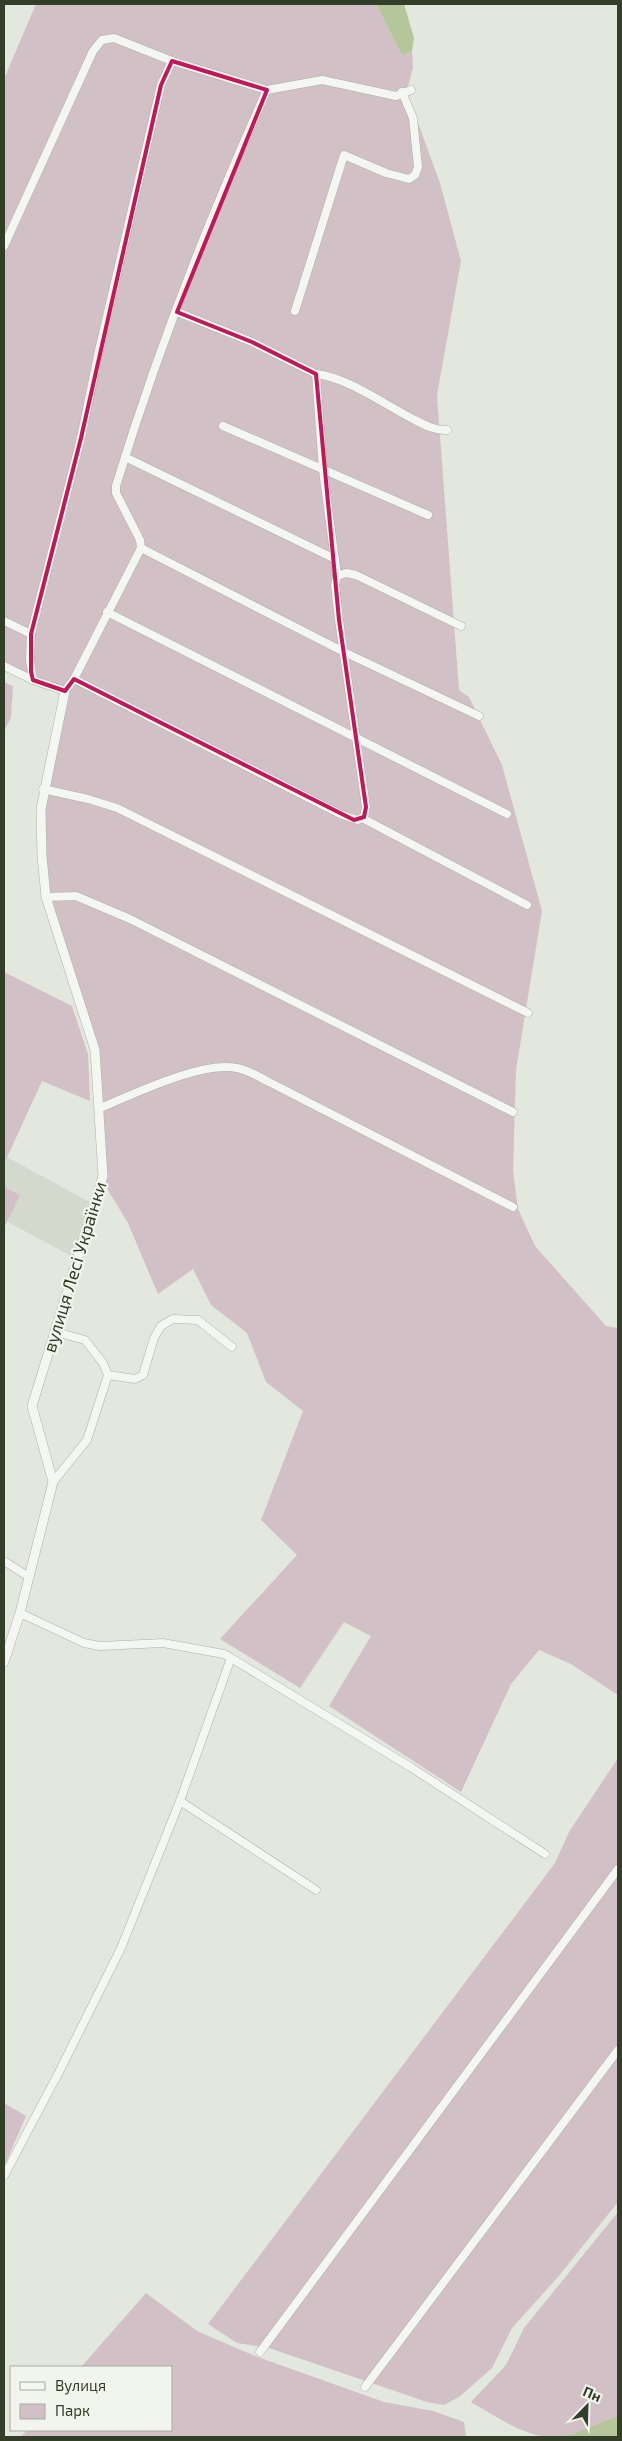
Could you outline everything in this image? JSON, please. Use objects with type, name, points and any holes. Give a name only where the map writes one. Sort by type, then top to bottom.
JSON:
[{"type":"street","points":[[4,246],[93,51],[102,40],[114,38],[172,61],[267,90],[322,80],[396,96],[402,92],[412,90]]},
{"type":"street","points":[[33,680],[30,660],[31,634],[81,438],[98,355],[162,85],[172,61]]},
{"type":"street","points":[[267,90],[239,152],[177,312],[125,457],[116,486],[116,493],[135,529],[141,548],[344,652],[478,716]]},
{"type":"street","points":[[295,311],[344,155],[386,173],[409,179],[415,175],[418,167],[413,118],[402,92]]},
{"type":"street","points":[[177,312],[252,342],[316,374],[325,375],[346,384],[431,428],[447,430]]},
{"type":"street","points":[[316,374],[323,470],[337,576],[335,585],[337,603],[366,807],[366,812],[362,818]]},
{"type":"street","points":[[223,426],[428,515]]},
{"type":"street","points":[[125,457],[335,559]]},
{"type":"street","points":[[4,666],[33,680],[65,691],[74,679],[141,548]]},
{"type":"street","points":[[337,576],[346,573],[356,575],[461,626]]},
{"type":"street","points":[[107,612],[507,814]]},
{"type":"street","points":[[4,621],[31,634]]},
{"type":"street","points":[[74,679],[342,815],[354,820],[362,818],[527,905]]},
{"type":"street","name":"вулиця Лесі Українки","points":[[4,1662],[20,1613],[53,1482],[32,1406],[104,1176],[95,1050],[46,897],[41,809],[43,790],[65,691]]},
{"type":"street","points":[[43,790],[88,799],[116,808],[528,1013]]},
{"type":"street","points":[[46,897],[76,896],[130,919],[513,1112]]},
{"type":"street","points":[[100,1108],[178,1076],[225,1068],[238,1068],[269,1082],[512,1207]]},
{"type":"street","points":[[108,1375],[136,1378],[142,1375],[154,1338],[161,1326],[173,1319],[198,1320],[232,1346]]},
{"type":"street","points":[[53,1482],[87,1440],[108,1375],[103,1363],[85,1340],[56,1332]]},
{"type":"street","points":[[4,1561],[29,1577]]},
{"type":"street","points":[[20,1613],[84,1643],[100,1646],[163,1643],[224,1654],[412,1768],[545,1854]]},
{"type":"street","points":[[4,2176],[121,1948],[180,1801],[231,1658]]},
{"type":"street","points":[[180,1801],[316,1890]]},
{"type":"street","points":[[260,2352],[618,1869]]},
{"type":"street","points":[[365,2388],[618,2050]]},
{"type":"highlighted area","points":[[172,61],[267,90],[177,312],[252,342],[316,374],[339,620],[366,807],[364,817],[354,820],[74,679],[65,691],[33,680],[31,672],[31,634],[81,438],[161,85]]},
{"type":"shaded area","points":[[376,4],[404,4],[414,38],[412,51],[402,56]]},
{"type":"shaded area","points":[[7,1157],[93,1204],[73,1257],[6,1221],[19,1196],[4,1187],[4,1164]]},
{"type":"shaded area","points":[[618,2416],[618,2437],[557,2437],[573,2434]]},
{"type":"green space","points":[[36,4],[376,4],[402,56],[412,51],[413,68],[408,86],[400,92],[407,93],[440,183],[461,261],[437,395],[459,690],[469,697],[502,765],[542,911],[516,1070],[513,1171],[518,1209],[535,1246],[606,1326],[618,1328],[618,1695],[571,1664],[539,1650],[511,1684],[461,1792],[329,1706],[371,1636],[344,1622],[300,1688],[220,1639],[297,1555],[261,1520],[303,1411],[266,1382],[247,1333],[211,1305],[193,1269],[158,1294],[128,1223],[106,1187],[98,1063],[47,882],[43,802],[71,688],[4,670],[4,79]]},
{"type":"green space","points":[[4,682],[13,686],[11,717],[4,732]]},
{"type":"green space","points":[[4,972],[72,1006],[88,1054],[90,1101],[42,1081],[4,1164]]},
{"type":"green space","points":[[4,1187],[20,1195],[4,1228]]},
{"type":"green space","points":[[618,1758],[618,2202],[558,2277],[512,2328],[492,2368],[459,2397],[444,2405],[427,2402],[269,2348],[237,2343],[208,2324],[555,1863],[569,1832]]},
{"type":"green space","points":[[4,2103],[26,2116],[4,2167]]},
{"type":"green space","points":[[618,2212],[618,2416],[572,2434],[545,2437],[512,2426],[471,2402],[506,2365],[524,2328]]},
{"type":"green space","points":[[146,2293],[197,2331],[255,2356],[384,2402],[433,2411],[464,2422],[466,2437],[21,2437],[26,2431],[172,2431],[172,2366],[82,2366]]}]
